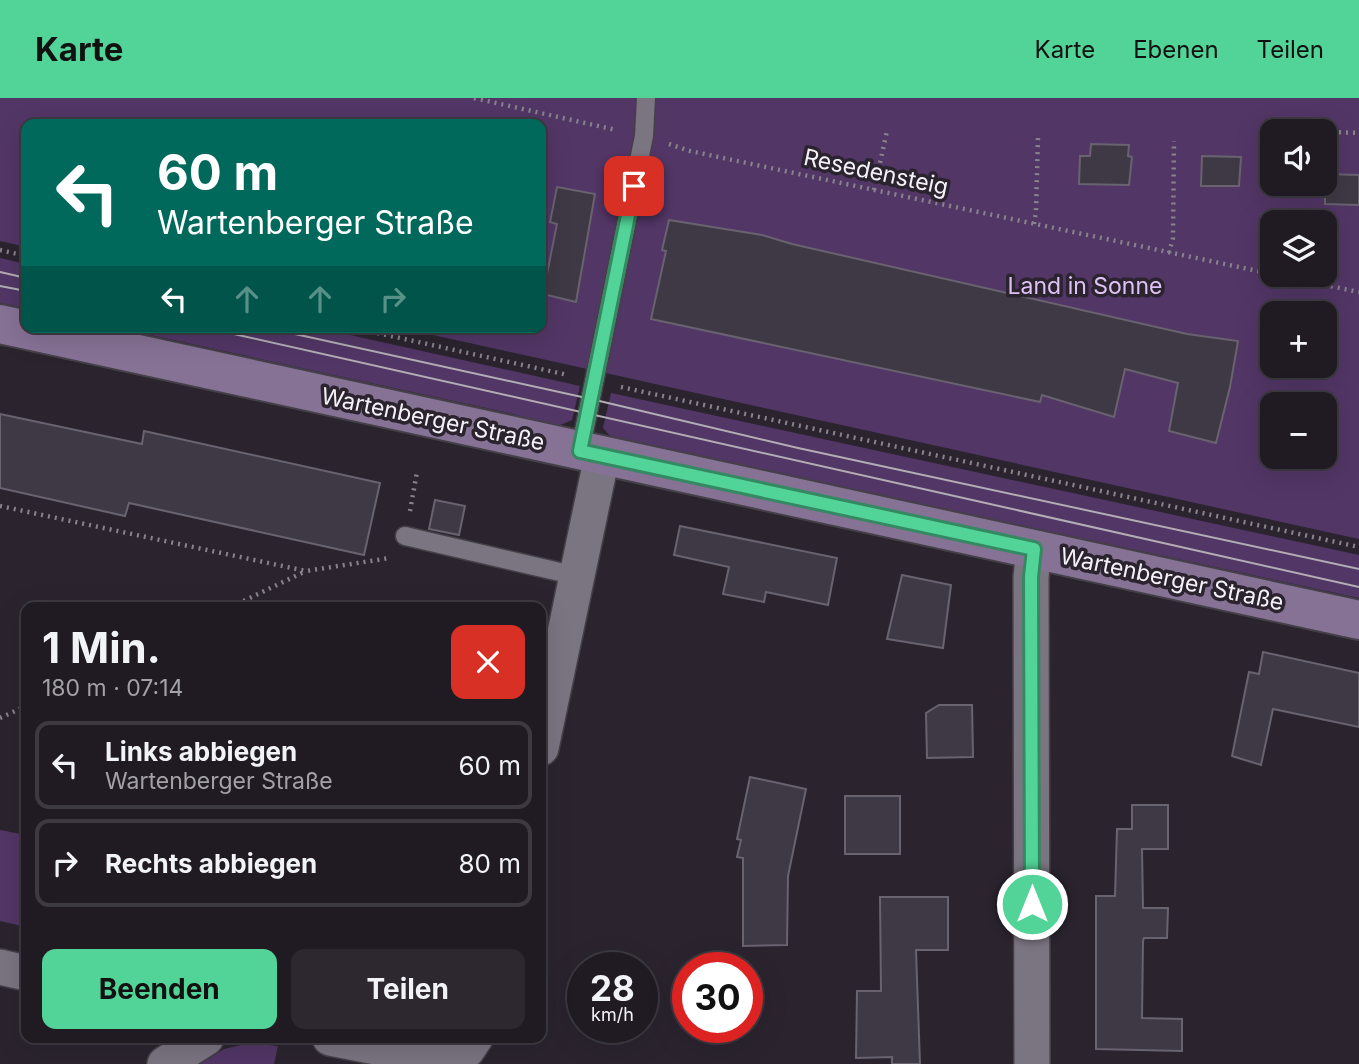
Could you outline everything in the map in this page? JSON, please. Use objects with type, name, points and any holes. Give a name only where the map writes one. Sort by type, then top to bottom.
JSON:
[{"type":"street","name":"Wartenberger Straße","points":[[0,324],[21,329]]},
{"type":"street","name":"Wartenberger Straße","points":[[41,333],[1359,620]]},
{"type":"street","points":[[546,725],[578,576],[591,453]]},
{"type":"street","points":[[1032,1064],[1031,577],[1034,549]]},
{"type":"street","points":[[0,967],[21,972]]},
{"type":"street","points":[[165,1064],[198,1043]]},
{"type":"street","points":[[356,1043],[432,1058],[467,1051],[472,1043]]},
{"type":"lane","points":[[591,453],[596,376],[644,136],[646,98]]},
{"type":"lane","points":[[405,537],[578,576]]},
{"type":"path","name":"Resedensteig","points":[[474,98],[644,136],[690,151],[1260,271]]},
{"type":"path","points":[[874,190],[887,131]]},
{"type":"path","points":[[1337,132],[1359,133]]},
{"type":"path","points":[[1034,224],[1037,211],[1038,138]]},
{"type":"path","points":[[1169,253],[1173,238],[1174,141]]},
{"type":"path","points":[[0,250],[21,255]]},
{"type":"path","name":"Resedensteig","points":[[1335,287],[1359,292]]},
{"type":"path","points":[[380,333],[596,376],[1359,547]]},
{"type":"path","points":[[241,602],[306,571],[401,556],[418,472]]},
{"type":"path","points":[[0,506],[306,571]]},
{"type":"path","points":[[0,718],[21,708]]},
{"type":"green space","name":"Land in Sonne","points":[[0,98],[1359,98],[1359,539],[424,333],[546,333],[546,119],[21,119],[21,246],[0,241]]},
{"type":"green space","points":[[0,258],[21,263],[21,307],[0,303]]},
{"type":"green space","points":[[141,333],[341,333],[580,386],[572,420],[556,427],[513,414]]},
{"type":"green space","points":[[611,393],[1359,555],[1359,598],[612,438],[603,428]]},
{"type":"green space","points":[[0,830],[21,834],[21,926],[0,921]]},
{"type":"green space","points":[[250,1043],[278,1046],[274,1064],[200,1064],[224,1049]]},
{"type":"building","points":[[1091,144],[1129,145],[1128,156],[1132,157],[1129,185],[1079,184],[1080,156],[1090,156]]},
{"type":"building","points":[[1202,156],[1241,157],[1239,186],[1201,186]]},
{"type":"building","points":[[1337,174],[1359,175],[1359,205],[1325,204],[1325,196],[1337,196]]},
{"type":"building","points":[[557,187],[595,194],[576,302],[546,295],[546,279],[557,224],[550,222]]},
{"type":"building","points":[[669,220],[762,235],[1187,334],[1238,341],[1216,443],[1169,431],[1178,383],[1125,369],[1114,417],[1042,395],[1040,402],[651,319],[666,251],[662,250]]},
{"type":"building","points":[[0,414],[142,444],[144,431],[380,483],[364,555],[129,503],[125,516],[0,488]]},
{"type":"building","points":[[435,500],[465,506],[459,535],[429,529]]},
{"type":"building","points":[[680,526],[837,558],[828,605],[766,592],[764,602],[723,594],[729,567],[674,555]]},
{"type":"building","points":[[902,575],[951,585],[943,648],[887,639]]},
{"type":"building","points":[[1263,652],[1359,673],[1359,727],[1273,709],[1261,765],[1232,756],[1249,672],[1259,674]]},
{"type":"building","points":[[939,705],[972,705],[973,757],[927,758],[926,713]]},
{"type":"building","points":[[750,777],[806,789],[788,876],[787,945],[743,946],[743,858],[737,857],[741,840],[737,839]]},
{"type":"building","points":[[845,796],[900,796],[900,854],[845,854]]},
{"type":"building","points":[[1132,805],[1168,805],[1168,849],[1142,849],[1143,908],[1168,908],[1167,938],[1144,938],[1143,941],[1142,1018],[1182,1019],[1182,1051],[1096,1049],[1096,896],[1115,896],[1117,829],[1132,829]]},
{"type":"building","points":[[880,897],[948,897],[948,950],[916,950],[920,1064],[892,1064],[892,1057],[856,1058],[857,991],[881,991]]},
{"type":"tram line","points":[[0,272],[21,277]]},
{"type":"tram line","points":[[0,286],[21,290]]},
{"type":"tram line","points":[[230,333],[1359,587]]},
{"type":"tram line","points":[[290,333],[798,448],[1359,569]]},
{"type":"route","points":[[634,186],[580,451],[1034,549],[1031,577],[1032,904]]}]
